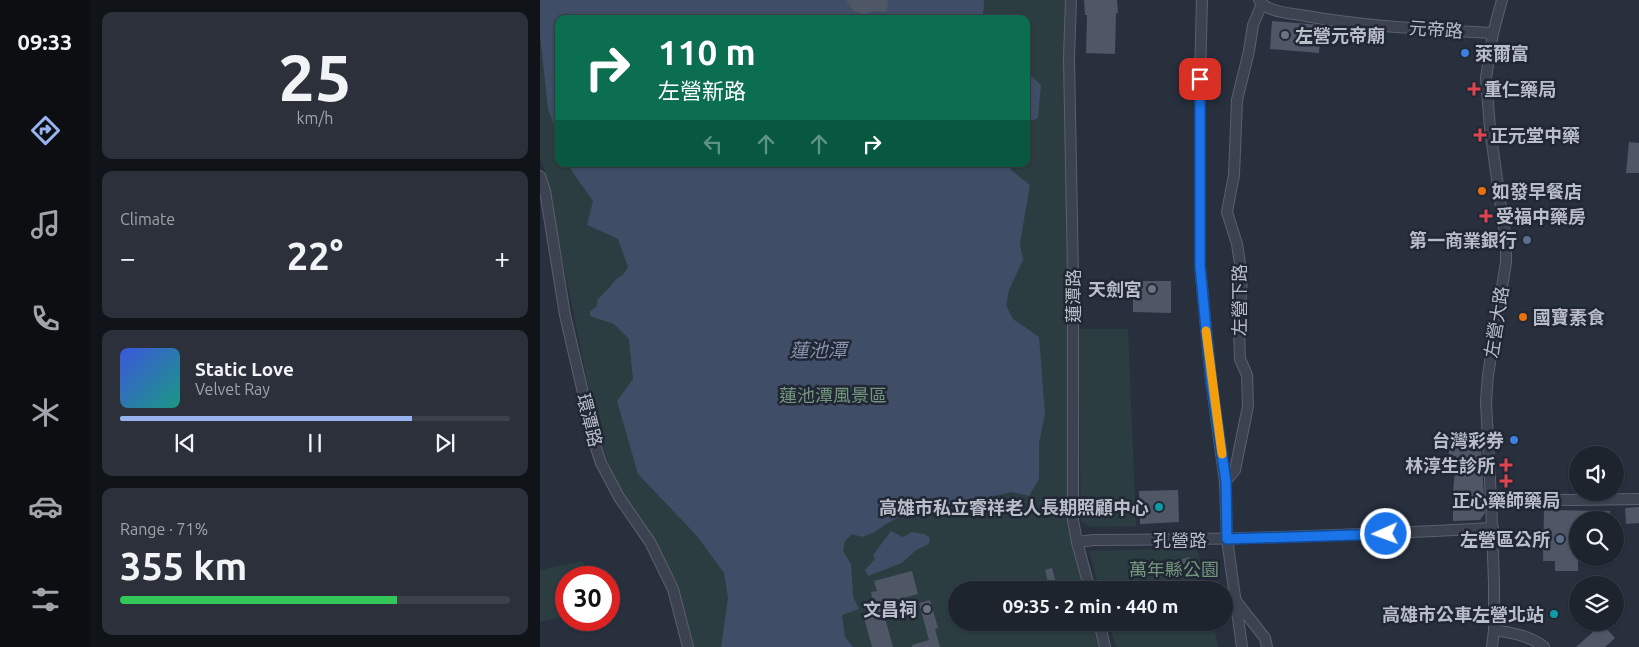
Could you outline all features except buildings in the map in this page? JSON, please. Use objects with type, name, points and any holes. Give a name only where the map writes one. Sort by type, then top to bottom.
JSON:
[{"type":"street","name":"蓮潭路","points":[[1071,0],[1069,65],[1073,276],[1073,520],[1088,581]]},
{"type":"street","points":[[1202,0],[1200,266],[1211,380],[1226,482],[1227,539],[1242,647]]},
{"type":"street","name":"左營大路","points":[[1492,647],[1494,630],[1493,528],[1486,402],[1488,375],[1506,262],[1506,243],[1490,129],[1486,78],[1493,33],[1502,0]]},
{"type":"street","name":"左營下路","points":[[1226,482],[1235,470],[1248,406],[1247,375],[1240,359],[1239,331],[1242,277],[1238,244],[1227,212],[1234,175],[1237,100],[1249,51],[1253,25],[1260,2]]},
{"type":"street","name":"元帝路","points":[[1260,2],[1267,8],[1278,11],[1339,22],[1493,33]]},
{"type":"street","name":"環潭路","points":[[540,176],[545,191],[565,315],[595,445],[601,463],[619,496],[650,542],[673,590],[688,647]]},
{"type":"street","points":[[1492,499],[1639,500]]},
{"type":"street","name":"孔營路","points":[[1077,542],[1094,540],[1227,539],[1386,534],[1493,528]]},
{"type":"street","points":[[1236,600],[1265,638],[1267,647]]},
{"type":"street","points":[[1494,630],[1518,634],[1537,641],[1544,647]]},
{"type":"street","points":[[1101,631],[1105,647]]},
{"type":"green space","name":"蓮池潭","points":[[540,0],[1067,0],[1070,528],[1085,581],[948,581],[948,631],[1097,631],[1102,647],[693,647],[636,514],[612,473],[598,434],[544,168],[540,158]]},
{"type":"green space","points":[[1078,329],[1128,329],[1136,526],[1090,527],[1081,521]]},
{"type":"green space","name":"萬年縣公園","points":[[1197,548],[1204,581],[1097,581],[1089,551]]},
{"type":"green space","points":[[583,561],[584,566],[559,566]]},
{"type":"green space","points":[[555,567],[555,619],[540,622],[540,570]]},
{"type":"green space","name":"萬年縣公園","points":[[1111,631],[1215,631],[1218,647],[1116,647]]},
{"type":"water","points":[[540,0],[984,0],[983,15],[555,15],[555,127],[548,109],[540,35]]},
{"type":"water","points":[[1030,76],[1041,85],[1038,118],[1030,121]]},
{"type":"water","name":"蓮池潭","points":[[570,167],[1010,167],[1011,170],[1030,185],[1020,243],[1023,260],[1009,290],[1006,305],[1013,319],[1039,337],[1045,414],[1039,443],[1039,479],[1029,496],[1011,492],[977,500],[915,509],[875,532],[862,537],[852,534],[845,541],[843,551],[851,564],[853,596],[859,609],[842,615],[845,637],[853,647],[721,647],[728,598],[724,573],[697,536],[638,474],[617,401],[633,379],[629,339],[614,324],[590,316],[590,311],[596,307],[598,299],[616,279],[623,275],[628,267],[618,239],[587,225],[593,201]]},
{"type":"water","points":[[891,531],[903,537],[912,532],[924,534],[930,538],[929,544],[916,550],[902,563],[868,576],[865,570],[875,559],[873,555]]},
{"type":"slow traffic","points":[[1206,331],[1222,454]]},
{"type":"place","name":"左營元帝廟","points":[[1285,35]]},
{"type":"place","name":"萊爾富","points":[[1465,53]]},
{"type":"place","name":"重仁藥局","points":[[1474,89]]},
{"type":"place","name":"正元堂中藥","points":[[1480,135]]},
{"type":"place","name":"如發早餐店","points":[[1482,191]]},
{"type":"place","name":"受福中藥房","points":[[1486,216]]},
{"type":"place","name":"第一商業銀行","points":[[1527,240]]},
{"type":"place","name":"天劍宮","points":[[1152,289]]},
{"type":"place","name":"國寶素食","points":[[1523,317]]},
{"type":"place","name":"台灣彩券","points":[[1514,440]]},
{"type":"place","name":"林淳生診所","points":[[1506,465]]},
{"type":"place","name":"正心藥師藥局","points":[[1506,481]]},
{"type":"place","name":"高雄市私立睿祥老人長期照顧中心","points":[[1159,507]]},
{"type":"place","name":"左營區公所","points":[[1560,539]]},
{"type":"place","name":"文昌祠","points":[[927,609]]},
{"type":"place","name":"高雄市公車左營北站","points":[[1554,614]]},
{"type":"route","points":[[1200,79],[1200,266],[1211,380],[1226,482],[1227,539],[1386,534]]},
{"type":"park label","name":"蓮池潭風景區","points":[[833,395]]}]
